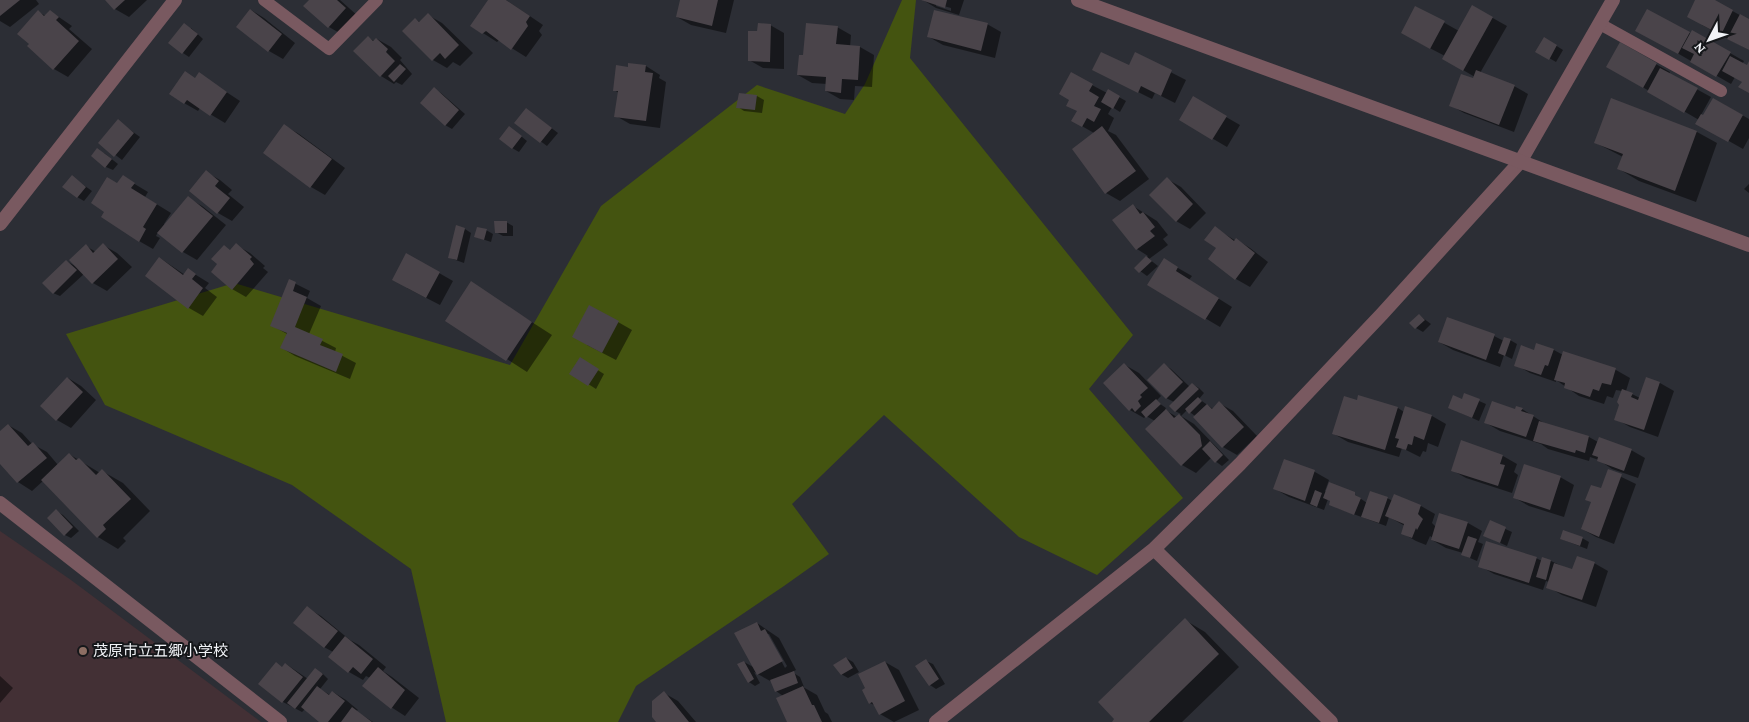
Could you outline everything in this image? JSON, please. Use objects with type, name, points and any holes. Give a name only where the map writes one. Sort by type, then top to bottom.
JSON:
[{"type":"street","points":[[0,224],[175,0]]},
{"type":"street","points":[[1078,0],[1749,245]]},
{"type":"street","points":[[936,722],[1154,549],[1240,464],[1367,330],[1520,162],[1613,0]]},
{"type":"street","points":[[0,503],[280,722]]},
{"type":"street","points":[[1154,549],[1331,722]]},
{"type":"lane","points":[[264,0],[329,49],[377,0]]},
{"type":"lane","points":[[1600,24],[1721,90]]},
{"type":"shaded area","name":"茂原市立五郷小学校","points":[[0,531],[71,580],[261,722],[0,722]]},
{"type":"green space","points":[[902,0],[916,0],[910,58],[1133,335],[1089,389],[1183,498],[1097,575],[1019,537],[884,415],[792,504],[829,554],[636,686],[618,722],[446,722],[411,569],[292,485],[105,405],[66,334],[234,283],[510,365],[601,206],[757,85],[845,114],[865,84]]},
{"type":"building","points":[[0,0],[20,0],[0,16]]},
{"type":"building","points":[[105,0],[125,0],[114,10]]},
{"type":"building","points":[[309,0],[337,0],[346,8],[328,28],[303,6]]},
{"type":"building","points":[[488,0],[506,0],[530,16],[526,22],[528,26],[511,50],[486,31],[482,34],[470,26]]},
{"type":"building","points":[[680,0],[718,0],[712,26],[676,17]]},
{"type":"building","points":[[921,0],[947,0],[945,8]]},
{"type":"building","points":[[1695,0],[1715,0],[1733,10],[1721,35],[1687,17]]},
{"type":"building","points":[[1472,5],[1493,17],[1463,71],[1442,59]]},
{"type":"building","points":[[1415,6],[1445,21],[1430,49],[1401,33]]},
{"type":"building","points":[[250,9],[282,34],[268,52],[236,27]]},
{"type":"building","points":[[1647,9],[1690,32],[1678,54],[1635,31]]},
{"type":"building","points":[[38,10],[44,16],[50,10],[59,17],[56,20],[79,41],[53,70],[17,34]]},
{"type":"building","points":[[934,10],[988,23],[981,51],[927,37]]},
{"type":"building","points":[[428,13],[459,45],[445,59],[440,53],[432,61],[402,31],[415,18],[419,22]]},
{"type":"building","points":[[1740,14],[1749,19],[1749,50],[1727,39]]},
{"type":"building","points":[[184,23],[198,34],[182,54],[168,43]]},
{"type":"building","points":[[758,23],[771,24],[770,62],[748,61],[748,31],[757,31]]},
{"type":"building","points":[[806,23],[838,26],[836,44],[860,46],[858,80],[842,79],[841,93],[825,91],[826,77],[797,75],[799,55],[803,55]]},
{"type":"building","points":[[1692,30],[1731,52],[1716,77],[1690,62],[1694,54],[1682,48]]},
{"type":"building","points":[[368,36],[373,41],[376,38],[388,49],[386,52],[395,61],[380,77],[353,51]]},
{"type":"building","points":[[1544,37],[1557,45],[1549,60],[1535,52]]},
{"type":"building","points":[[1620,42],[1657,63],[1643,88],[1606,67]]},
{"type":"building","points":[[1101,52],[1129,65],[1135,52],[1172,70],[1161,96],[1141,86],[1138,93],[1092,70]]},
{"type":"building","points":[[1730,56],[1747,65],[1749,61],[1749,93],[1738,87],[1742,82],[1722,71]]},
{"type":"building","points":[[628,63],[646,65],[645,72],[653,73],[646,121],[614,117],[618,91],[613,91],[616,65],[628,67]]},
{"type":"building","points":[[400,64],[406,69],[394,82],[388,76]]},
{"type":"building","points":[[1660,68],[1698,88],[1684,113],[1647,92]]},
{"type":"building","points":[[1476,70],[1515,85],[1499,125],[1449,106],[1461,74],[1473,78]]},
{"type":"building","points":[[185,71],[195,78],[199,72],[227,92],[210,116],[187,100],[184,104],[169,94]]},
{"type":"building","points":[[1071,72],[1093,84],[1089,91],[1099,97],[1094,106],[1101,109],[1094,122],[1087,118],[1082,127],[1071,121],[1077,111],[1066,106],[1069,100],[1059,94]]},
{"type":"building","points":[[434,87],[459,110],[445,126],[420,103]]},
{"type":"building","points":[[1108,89],[1120,96],[1113,109],[1101,102]]},
{"type":"building","points":[[739,93],[757,95],[755,110],[736,108]]},
{"type":"building","points":[[1193,96],[1227,116],[1212,140],[1179,120]]},
{"type":"building","points":[[1611,98],[1697,131],[1675,191],[1617,169],[1623,154],[1594,143]]},
{"type":"building","points":[[1713,98],[1743,115],[1728,142],[1695,124]]},
{"type":"building","points":[[526,108],[552,128],[540,143],[514,123]]},
{"type":"building","points":[[118,119],[134,133],[114,157],[98,143]]},
{"type":"building","points":[[284,124],[332,159],[310,188],[263,153]]},
{"type":"building","points":[[509,126],[522,136],[512,149],[499,139]]},
{"type":"building","points":[[1102,126],[1136,171],[1105,194],[1072,149]]},
{"type":"building","points":[[97,148],[112,159],[105,168],[91,156]]},
{"type":"building","points":[[206,170],[219,181],[215,186],[230,198],[217,214],[189,191]]},
{"type":"building","points":[[72,175],[86,187],[77,198],[62,187]]},
{"type":"building","points":[[123,175],[135,183],[131,188],[157,204],[143,227],[146,229],[139,242],[101,217],[104,212],[91,203],[107,177],[117,183]]},
{"type":"building","points":[[1167,177],[1193,204],[1176,222],[1149,195]]},
{"type":"building","points":[[188,196],[213,216],[182,253],[157,233]]},
{"type":"building","points":[[1133,204],[1140,214],[1143,212],[1155,227],[1150,231],[1155,236],[1136,250],[1112,220]]},
{"type":"building","points":[[494,221],[507,221],[507,233],[495,233]]},
{"type":"building","points":[[456,225],[465,228],[457,260],[448,258]]},
{"type":"building","points":[[1215,226],[1234,241],[1236,238],[1255,253],[1235,280],[1208,259],[1216,248],[1204,240]]},
{"type":"building","points":[[477,227],[487,229],[484,240],[474,237]]},
{"type":"building","points":[[103,243],[118,259],[92,284],[69,260],[86,244],[93,253]]},
{"type":"building","points":[[236,243],[252,257],[250,259],[254,264],[232,290],[211,272],[217,264],[211,259],[224,245],[230,250]]},
{"type":"building","points":[[406,253],[440,272],[426,298],[392,280]]},
{"type":"building","points":[[1146,256],[1152,261],[1139,273],[1134,268]]},
{"type":"building","points":[[159,257],[183,275],[188,268],[196,274],[192,279],[203,288],[188,309],[145,276]]},
{"type":"building","points":[[1164,258],[1178,267],[1176,271],[1219,298],[1205,320],[1147,285]]},
{"type":"building","points":[[66,260],[77,270],[53,294],[42,283]]},
{"type":"building","points":[[289,279],[296,282],[293,291],[307,297],[295,327],[323,339],[320,345],[343,354],[336,372],[280,348],[287,333],[270,326]]},
{"type":"building","points":[[471,281],[532,322],[506,361],[445,321]]},
{"type":"building","points":[[589,305],[619,321],[602,353],[572,337]]},
{"type":"building","points":[[1419,314],[1425,320],[1415,329],[1409,323]]},
{"type":"building","points":[[1447,317],[1495,334],[1486,360],[1438,342]]},
{"type":"building","points":[[1504,337],[1511,339],[1505,356],[1498,353]]},
{"type":"building","points":[[1536,343],[1554,349],[1548,366],[1545,365],[1541,375],[1514,366],[1521,345],[1534,350]]},
{"type":"building","points":[[1563,351],[1616,368],[1611,385],[1602,383],[1599,391],[1593,389],[1590,397],[1564,388],[1565,383],[1554,380]]},
{"type":"building","points":[[580,357],[599,369],[588,386],[569,374]]},
{"type":"building","points":[[1124,363],[1148,388],[1140,395],[1142,397],[1138,401],[1141,406],[1135,412],[1132,408],[1129,411],[1103,383]]},
{"type":"building","points":[[1164,363],[1183,382],[1166,399],[1147,380]]},
{"type":"building","points":[[67,377],[83,392],[56,421],[40,406]]},
{"type":"building","points":[[1646,377],[1660,382],[1644,430],[1614,420],[1619,405],[1617,402],[1622,389],[1633,393],[1631,397],[1638,400]]},
{"type":"building","points":[[1192,383],[1199,389],[1175,412],[1169,406]]},
{"type":"building","points":[[1464,393],[1480,399],[1472,418],[1448,408],[1453,395],[1462,399]]},
{"type":"building","points":[[1358,395],[1398,407],[1385,450],[1332,434],[1344,396],[1357,400]]},
{"type":"building","points":[[1198,397],[1202,401],[1189,414],[1185,409]]},
{"type":"building","points":[[1156,399],[1161,404],[1146,418],[1141,412]]},
{"type":"building","points":[[1219,401],[1244,427],[1222,448],[1193,417],[1207,404],[1212,409]]},
{"type":"building","points":[[1492,401],[1515,409],[1516,406],[1523,408],[1521,411],[1534,415],[1526,437],[1484,423]]},
{"type":"building","points":[[1405,406],[1432,415],[1424,440],[1414,436],[1412,445],[1408,444],[1406,450],[1396,447],[1399,439],[1395,438]]},
{"type":"building","points":[[1166,409],[1174,418],[1179,414],[1200,435],[1202,446],[1181,466],[1145,429]]},
{"type":"building","points":[[1539,421],[1589,436],[1585,453],[1576,450],[1575,453],[1533,441]]},
{"type":"building","points":[[8,424],[28,446],[33,442],[47,458],[17,483],[0,464],[0,431]]},
{"type":"building","points":[[1599,437],[1632,449],[1624,471],[1597,461],[1598,457],[1592,455]]},
{"type":"building","points":[[1461,440],[1503,455],[1500,464],[1505,465],[1498,486],[1451,471]]},
{"type":"building","points":[[1210,441],[1223,455],[1215,463],[1202,449]]},
{"type":"building","points":[[69,453],[76,460],[79,458],[96,475],[102,469],[131,499],[103,525],[106,529],[97,538],[41,480]]},
{"type":"building","points":[[1284,459],[1315,470],[1305,501],[1273,489]]},
{"type":"building","points":[[1524,464],[1561,476],[1550,510],[1513,498]]},
{"type":"building","points":[[1608,469],[1622,474],[1599,537],[1581,529],[1591,502],[1585,500],[1591,485],[1601,488]]},
{"type":"building","points":[[1329,482],[1355,492],[1355,495],[1361,498],[1354,515],[1329,505],[1330,501],[1323,498]]},
{"type":"building","points":[[1315,490],[1322,493],[1317,507],[1310,504]]},
{"type":"building","points":[[1370,491],[1388,497],[1379,523],[1361,517]]},
{"type":"building","points":[[1394,494],[1421,505],[1418,514],[1423,519],[1417,530],[1416,528],[1412,538],[1401,534],[1404,524],[1385,516]]},
{"type":"building","points":[[56,509],[73,527],[64,536],[47,518]]},
{"type":"building","points":[[1439,513],[1468,522],[1459,549],[1431,540]]},
{"type":"building","points":[[1490,520],[1506,527],[1500,543],[1483,536]]},
{"type":"building","points":[[1563,530],[1583,537],[1580,546],[1560,539]]},
{"type":"building","points":[[1468,536],[1477,539],[1470,558],[1461,555]]},
{"type":"building","points":[[1486,541],[1537,557],[1529,583],[1478,567]]},
{"type":"building","points":[[1577,556],[1595,562],[1582,600],[1546,588],[1554,563],[1572,569]]},
{"type":"building","points":[[1542,557],[1551,560],[1546,580],[1536,577]]},
{"type":"building","points":[[307,606],[338,631],[324,648],[293,623]]},
{"type":"building","points":[[1185,618],[1219,654],[1149,722],[1112,722],[1114,719],[1098,702]]},
{"type":"building","points":[[757,622],[761,631],[765,629],[783,661],[757,675],[734,633]]},
{"type":"building","points":[[345,636],[373,659],[361,674],[353,667],[348,673],[328,657]]},
{"type":"building","points":[[846,657],[853,668],[841,675],[833,665]]},
{"type":"building","points":[[926,659],[939,679],[929,686],[915,666]]},
{"type":"building","points":[[744,661],[754,679],[748,683],[737,664]]},
{"type":"building","points":[[885,661],[905,701],[879,715],[872,702],[869,704],[862,690],[865,688],[858,674]]},
{"type":"building","points":[[276,662],[282,667],[285,663],[303,677],[282,703],[258,684]]},
{"type":"building","points":[[378,667],[405,690],[391,709],[362,686]]},
{"type":"building","points":[[315,668],[323,674],[295,709],[287,703]]},
{"type":"building","points":[[794,671],[798,683],[775,692],[770,680]]},
{"type":"building","points":[[317,686],[329,695],[332,691],[345,701],[328,722],[319,722],[301,707]]},
{"type":"building","points":[[803,686],[822,722],[787,722],[776,698]]},
{"type":"building","points":[[664,691],[689,722],[656,722],[652,717],[652,701]]},
{"type":"building","points":[[352,707],[372,722],[341,722]]},
{"type":"place","name":"茂原市立五郷小学校","points":[[83,651]]}]
